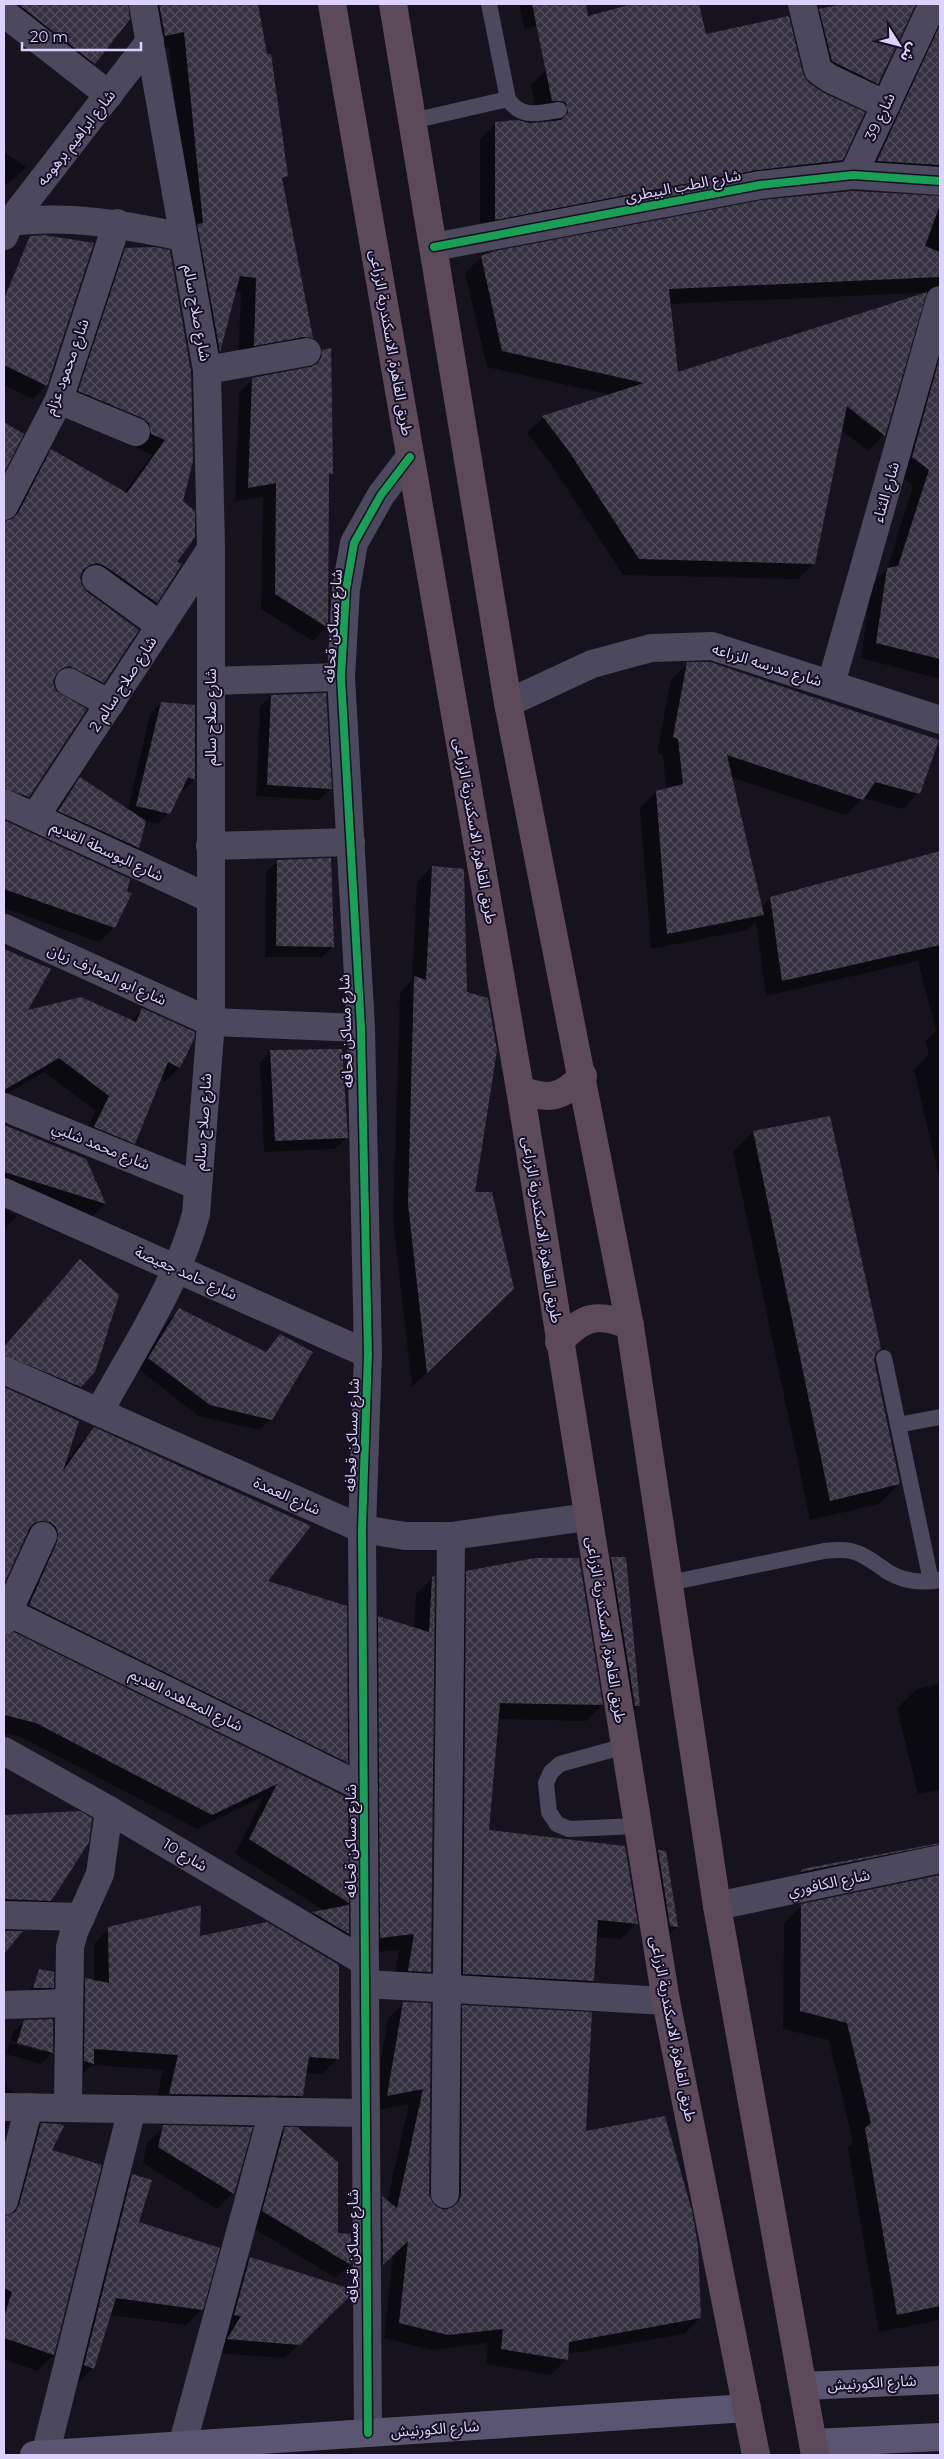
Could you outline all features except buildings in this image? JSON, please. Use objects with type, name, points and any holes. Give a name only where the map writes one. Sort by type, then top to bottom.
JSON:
[{"type":"highway","name":"طريق القاهرة, الاسكندرية الزراعى","points":[[332,4],[520,1089],[666,2001],[756,2455]]},
{"type":"highway","points":[[392,4],[434,247],[508,703],[583,1076],[630,1326],[718,1906],[814,2449]]},
{"type":"highway","points":[[520,1089],[536,1096],[554,1096],[571,1089],[583,1076]]},
{"type":"highway","points":[[559,1342],[573,1326],[592,1318],[612,1318],[630,1326]]},
{"type":"main road","name":"شارع الكورنيش","points":[[803,2386],[940,2380]]},
{"type":"main road","name":"شارع الكورنيش","points":[[40,2455],[182,2446],[368,2444],[747,2408]]},
{"type":"main road","points":[[814,2449],[940,2437]]},
{"type":"street","name":"شارع صلاح سالم","points":[[99,1412],[177,1268],[188,1243],[196,1214],[211,1022],[211,549],[207,370],[144,4]]},
{"type":"street","points":[[802,4],[818,70],[829,78],[886,105]]},
{"type":"street","name":"شارع 39","points":[[853,175],[933,4]]},
{"type":"street","points":[[4,13],[109,95]]},
{"type":"street","name":"شارع ابراهيم برهومه","points":[[5,225],[150,41]]},
{"type":"street","name":"شارع الطب البيطرى","points":[[434,247],[760,185],[853,175],[940,181]]},
{"type":"street","points":[[5,225],[64,219],[117,223],[183,237]]},
{"type":"street","name":"شارع محمود عزام","points":[[4,506],[59,400],[117,223]]},
{"type":"street","name":"شارع الثناء","points":[[831,684],[940,300]]},
{"type":"street","points":[[207,370],[307,352]]},
{"type":"street","points":[[59,400],[136,432]]},
{"type":"street","name":"شارع مساكن قحافه","points":[[368,2444],[362,1530],[368,1354],[361,1028],[342,677],[346,589],[354,544],[381,496],[410,457]]},
{"type":"street","name":"شارع صلاح سالم 2","points":[[35,818],[211,549]]},
{"type":"street","points":[[96,579],[161,626]]},
{"type":"street","name":"شارع مدرسه الزراعه","points":[[508,703],[592,664],[651,648],[712,646],[940,720]]},
{"type":"street","points":[[211,681],[342,677]]},
{"type":"street","points":[[69,682],[110,704]]},
{"type":"street","name":"شارع البوسطة القديم","points":[[4,803],[211,899]]},
{"type":"street","points":[[210,846],[351,842]]},
{"type":"street","name":"شارع ابو المعارف زيان","points":[[4,928],[211,1022]]},
{"type":"street","points":[[211,1022],[361,1028]]},
{"type":"street","name":"شارع محمد شلبي","points":[[4,1107],[198,1186]]},
{"type":"street","name":"شارع حامد جعيصة","points":[[4,1192],[368,1354]]},
{"type":"street","name":"شارع العمدة","points":[[4,1370],[362,1530],[405,1536],[451,1536],[588,1517]]},
{"type":"street","points":[[6,1616],[12,1578],[43,1536]]},
{"type":"street","points":[[445,2194],[451,1536]]},
{"type":"street","name":"شارع المعاهده القديم","points":[[6,1616],[364,1788]]},
{"type":"street","name":"شارع 10","points":[[4,1751],[109,1810],[365,1973]]},
{"type":"street","points":[[68,2108],[70,1947],[100,1874],[109,1810]]},
{"type":"street","name":"شارع الكافوري","points":[[718,1906],[940,1860]]},
{"type":"street","points":[[4,1915],[81,1917]]},
{"type":"street","points":[[365,1973],[447,1989],[666,2001]]},
{"type":"street","points":[[4,2005],[69,2003]]},
{"type":"street","points":[[4,2201],[17,2107],[366,2113]]},
{"type":"street","points":[[40,2455],[132,2109]]},
{"type":"street","points":[[182,2446],[273,2112]]},
{"type":"lane","points":[[490,4],[508,99],[514,108],[523,113],[533,114],[559,110]]},
{"type":"lane","points":[[412,121],[508,99]]},
{"type":"lane","points":[[669,1583],[824,1551],[838,1550],[852,1551],[902,1579],[936,1580],[898,1425],[884,1358]]},
{"type":"lane","points":[[898,1425],[940,1416]]},
{"type":"lane","points":[[624,1746],[560,1764],[551,1772],[546,1783],[549,1812],[557,1824],[569,1829],[638,1826]]},
{"type":"cycle path","points":[[434,247],[760,185],[853,175],[940,181]]},
{"type":"cycle path","points":[[368,2433],[362,1529],[368,1354],[361,1028],[341,677],[346,589],[354,543],[381,495],[410,457]]}]
